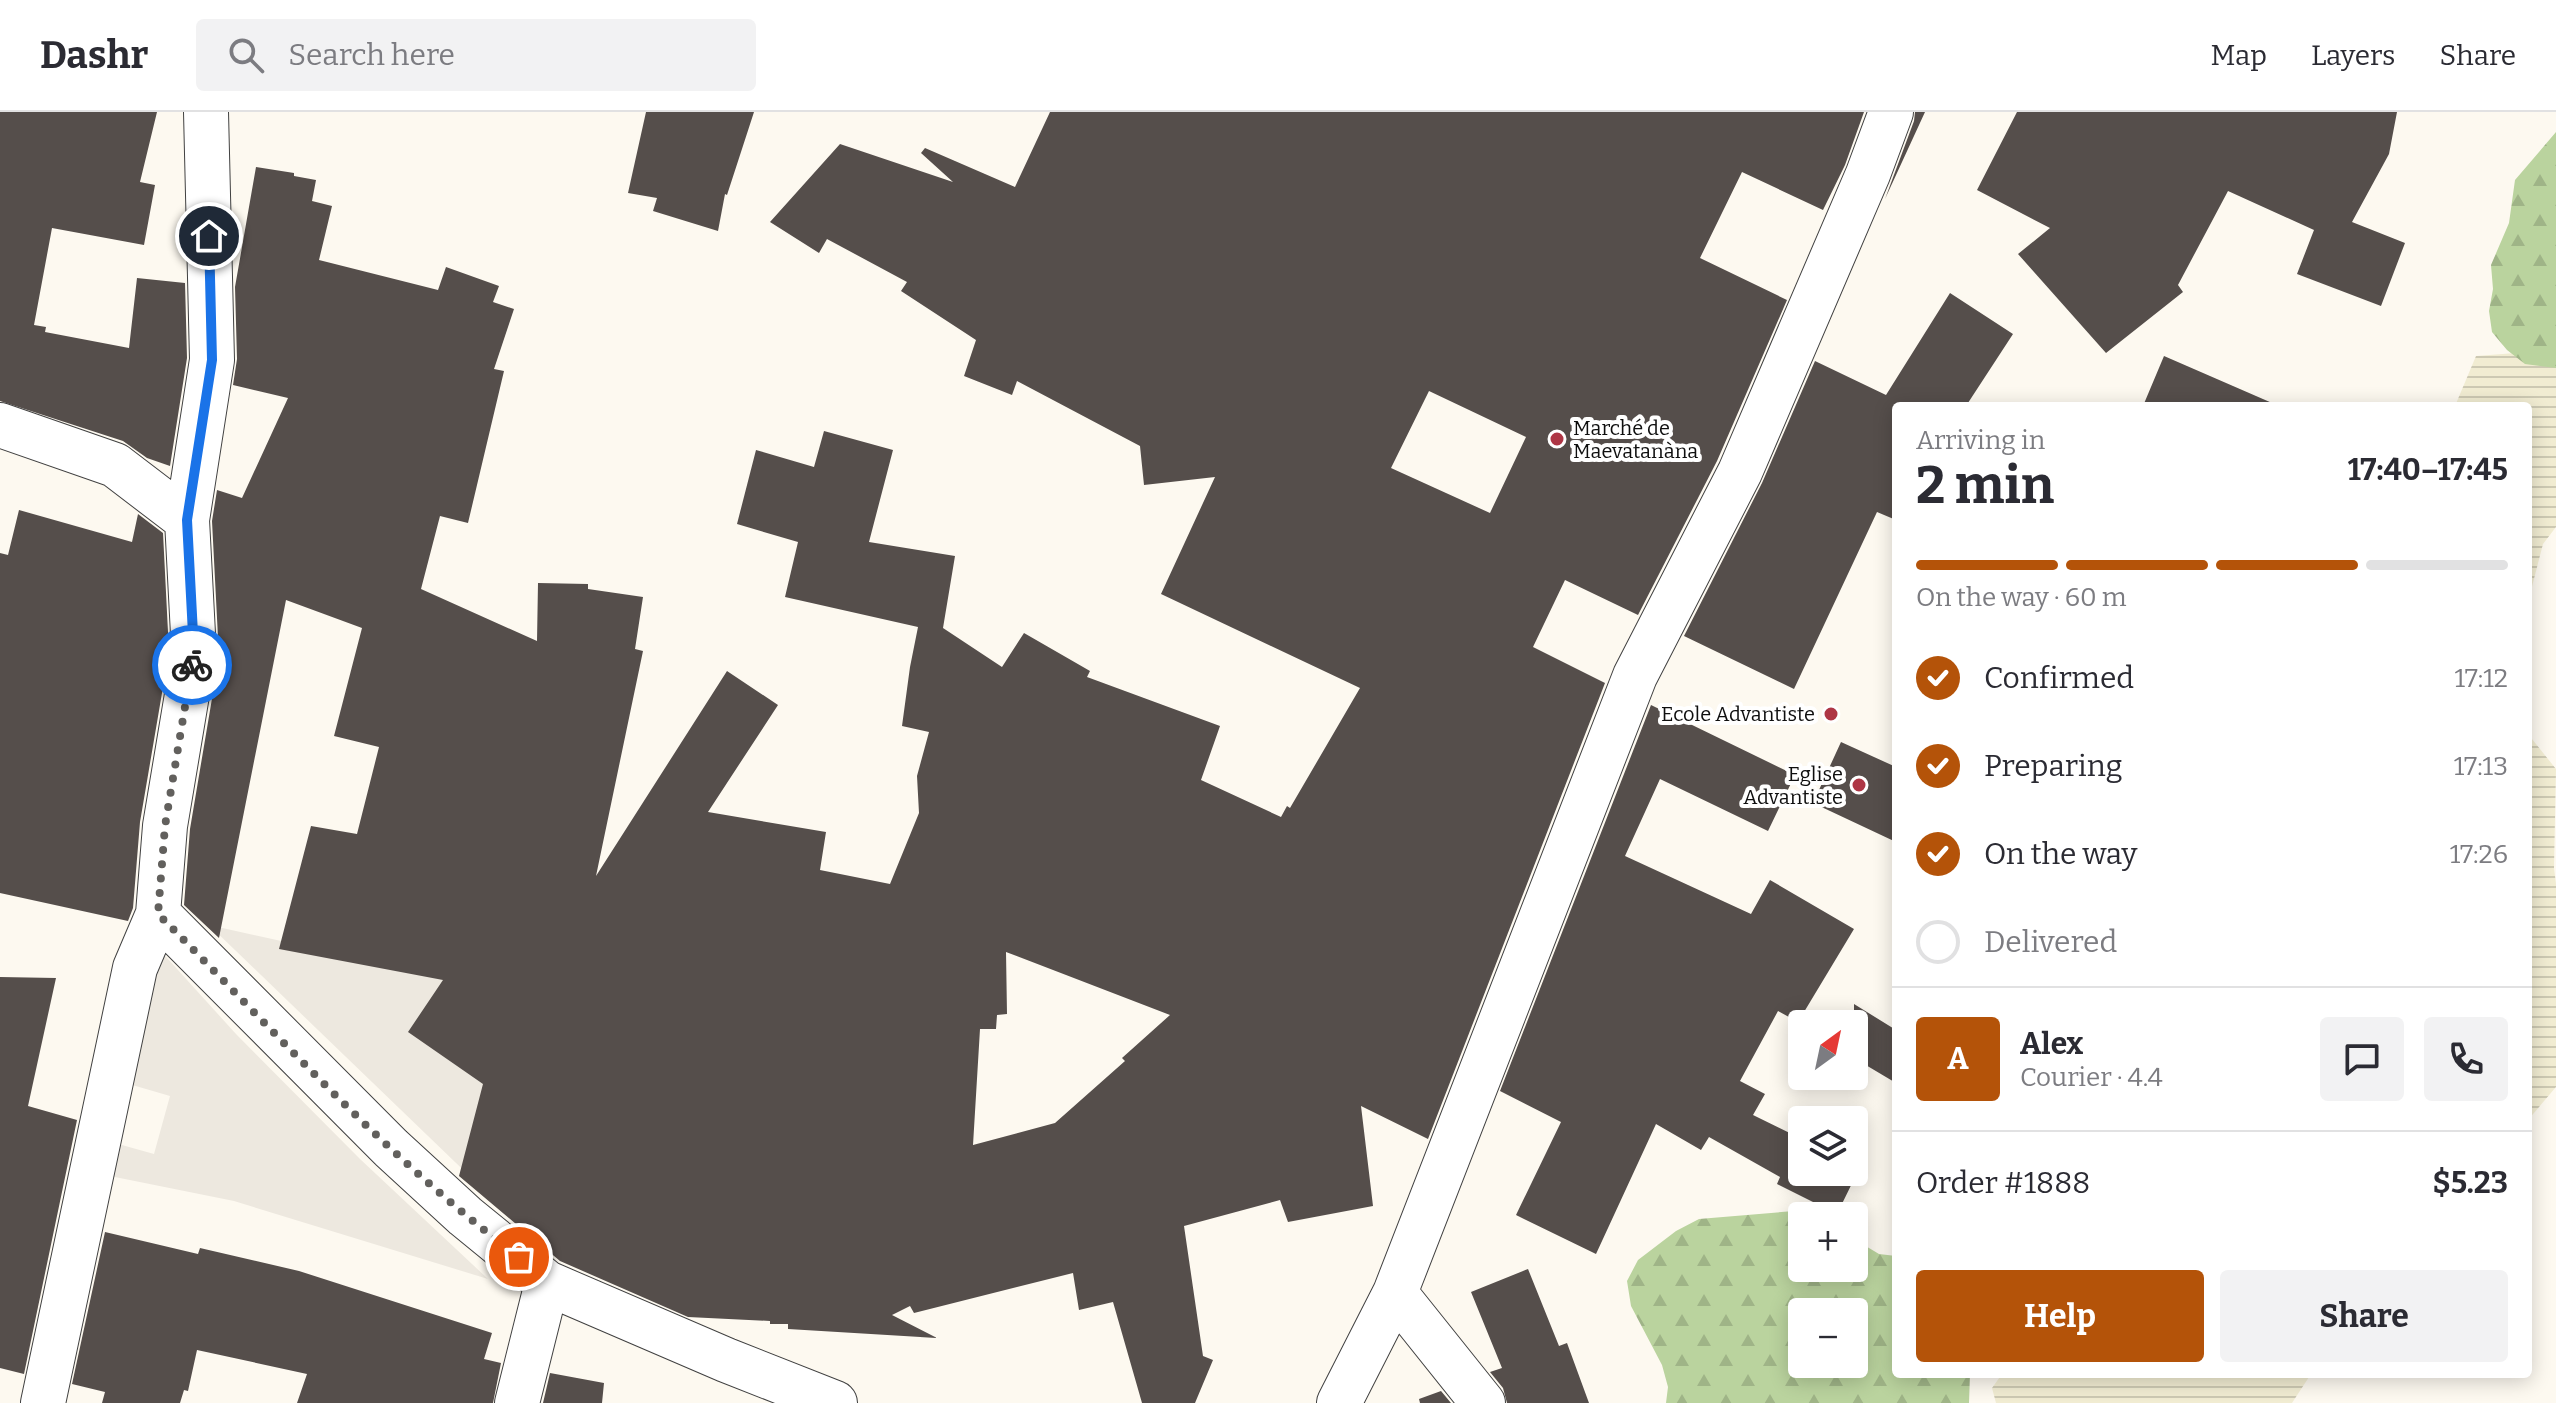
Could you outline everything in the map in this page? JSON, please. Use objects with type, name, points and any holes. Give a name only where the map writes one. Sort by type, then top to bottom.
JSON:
[{"type":"street","points":[[43,1403],[135,968],[158,914],[165,826],[194,653],[187,520],[212,360],[206,112]]},
{"type":"street","points":[[1339,1403],[1395,1293],[1635,676],[1740,472],[1868,174],[1891,112]]},
{"type":"street","points":[[0,425],[115,465],[187,520]]},
{"type":"street","points":[[158,914],[391,1148],[465,1216],[547,1283],[835,1403]]},
{"type":"street","points":[[517,1403],[547,1283]]},
{"type":"street","points":[[1395,1293],[1483,1403]]},
{"type":"shaded area","points":[[2556,350],[2556,527],[2543,544],[2532,587],[2532,402],[2457,402],[2476,356]]},
{"type":"shaded area","points":[[2532,739],[2556,769],[2556,1087],[2532,1115]]},
{"type":"shaded area","points":[[209,925],[449,978],[516,1050],[482,1188]]},
{"type":"shaded area","points":[[158,948],[236,1034],[360,1159],[488,1279],[234,1201],[95,1173],[104,1140],[154,1154],[170,1096],[122,1082]]},
{"type":"shaded area","points":[[1999,1378],[2308,1378],[2292,1403],[1996,1403],[1992,1388]]},
{"type":"green space","points":[[2556,132],[2556,368],[2525,364],[2507,350],[2492,332],[2489,311],[2493,289],[2491,265],[2509,223],[2515,180]]},
{"type":"green space","points":[[1788,1212],[1788,1282],[1868,1282],[1868,1247],[1879,1254],[1892,1256],[1892,1378],[1970,1378],[1969,1403],[1666,1403],[1668,1387],[1662,1365],[1631,1306],[1627,1281],[1638,1260],[1676,1231],[1699,1219]]},
{"type":"building","points":[[0,112],[157,112],[140,182],[155,185],[144,245],[52,228],[34,325],[46,327],[45,332],[129,348],[137,278],[185,283],[187,358],[170,466],[147,458],[123,441],[0,401]]},
{"type":"building","points":[[646,112],[754,112],[725,194],[718,231],[653,211],[657,198],[628,193]]},
{"type":"building","points":[[1050,112],[1864,112],[1845,165],[1823,210],[1742,172],[1700,258],[1787,300],[1717,461],[1638,615],[1565,580],[1533,647],[1605,683],[1428,1139],[1361,1106],[1373,1206],[1288,1222],[1280,1200],[1184,1226],[1203,1356],[1213,1360],[1195,1403],[1142,1403],[1113,1302],[1079,1310],[1073,1273],[914,1313],[910,1306],[892,1315],[937,1338],[788,1329],[788,1324],[770,1324],[770,1321],[688,1317],[560,1261],[459,1176],[483,1084],[408,1032],[443,980],[279,949],[311,826],[357,834],[379,747],[334,736],[362,628],[286,600],[219,938],[184,905],[190,829],[219,657],[212,521],[217,490],[242,498],[288,398],[233,385],[237,359],[235,287],[256,167],[316,180],[312,201],[332,206],[319,260],[438,290],[446,267],[499,286],[493,302],[514,309],[494,369],[504,371],[468,523],[440,516],[421,589],[537,641],[538,583],[588,584],[588,589],[643,597],[635,649],[643,651],[596,876],[727,671],[778,705],[708,812],[826,832],[820,870],[890,884],[919,813],[917,776],[929,732],[902,726],[918,627],[785,597],[798,542],[737,524],[756,450],[814,467],[824,431],[893,450],[869,542],[955,556],[943,628],[1002,667],[1024,633],[1090,671],[1087,677],[1220,726],[1201,780],[1281,817],[1287,806],[1290,808],[1360,688],[1161,594],[1215,477],[1144,485],[1140,446],[1017,381],[1012,395],[964,376],[976,340],[901,291],[907,282],[827,239],[819,253],[770,222],[840,144],[953,182],[921,153],[925,148],[1015,187]],"holes":[[[1429,391],[1526,437],[1490,513],[1391,468]],[[1006,952],[1170,1015],[1122,1058],[1125,1061],[1055,1123],[973,1145],[980,1029],[996,1029],[997,1015],[1007,1014]]]},
{"type":"building","points":[[1915,112],[1925,112],[1885,199],[1914,121]]},
{"type":"building","points":[[2017,112],[2397,112],[2389,154],[2352,222],[2405,243],[2381,306],[2297,274],[2314,230],[2228,191],[2178,285],[2183,292],[2106,353],[2018,254],[2050,228],[1977,190]]},
{"type":"building","points":[[1950,293],[2013,334],[1969,402],[1892,402],[1892,518],[1877,512],[1794,689],[1684,636],[1762,483],[1815,361],[1886,395]]},
{"type":"building","points":[[2164,356],[2270,402],[2145,402]]},
{"type":"building","points":[[19,510],[132,542],[138,514],[163,533],[169,652],[140,822],[133,908],[128,921],[0,893],[0,553],[8,555]]},
{"type":"building","points":[[1651,705],[1795,775],[1768,831],[1660,779],[1625,856],[1751,914],[1770,880],[1854,929],[1805,1010],[1788,1010],[1788,1016],[1778,1011],[1740,1081],[1765,1094],[1753,1115],[1788,1132],[1788,1186],[1851,1186],[1843,1202],[1813,1202],[1777,1184],[1780,1177],[1709,1137],[1701,1150],[1656,1124],[1596,1254],[1516,1215],[1561,1122],[1500,1091]]},
{"type":"building","name":"Eglise Advantiste","points":[[1841,742],[1892,765],[1892,840],[1813,803]]},
{"type":"building","points":[[0,977],[56,978],[28,1106],[77,1120],[24,1374],[0,1368]]},
{"type":"building","points":[[1868,1013],[1892,1028],[1892,1081],[1868,1066]]},
{"type":"building","points":[[105,1232],[198,1254],[200,1248],[299,1271],[492,1333],[484,1359],[501,1363],[493,1403],[297,1403],[307,1374],[197,1350],[188,1391],[184,1390],[180,1403],[102,1403],[105,1392],[72,1384]]},
{"type":"building","points":[[1528,1269],[1559,1346],[1567,1343],[1589,1403],[1507,1403],[1503,1388],[1490,1372],[1502,1368],[1471,1292]]},
{"type":"building","points":[[550,1373],[604,1383],[602,1403],[543,1403]]},
{"type":"building","points":[[1441,1391],[1451,1403],[1420,1403],[1419,1399]]},
{"type":"way so far","points":[[192,665],[165,826],[158,914],[391,1148],[465,1216],[519,1257]]},
{"type":"place","name":"Marché de Maevatanàna","points":[[1557,439]]},
{"type":"place","name":"Ecole Advantiste","points":[[1831,714]]},
{"type":"place","name":"Eglise Advantiste","points":[[1859,785]]},
{"type":"route","points":[[192,665],[194,653],[187,520],[212,360],[209,236]]}]
